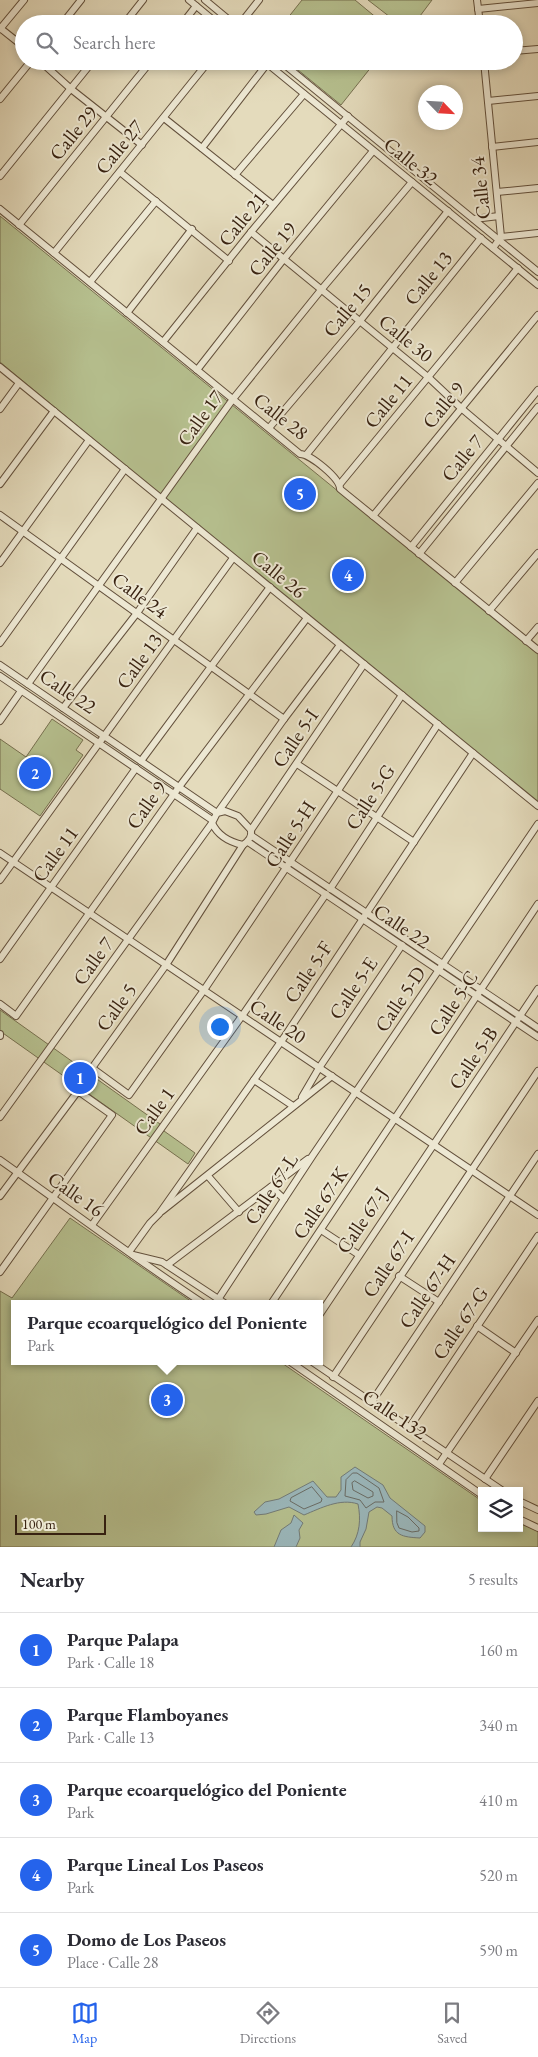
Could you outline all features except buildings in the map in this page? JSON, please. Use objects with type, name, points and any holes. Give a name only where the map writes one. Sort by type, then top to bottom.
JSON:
[{"type":"street","points":[[15,40],[0,29],[24,0]]},
{"type":"street","points":[[69,15],[81,0]]},
{"type":"street","points":[[131,15],[143,0]]},
{"type":"street","points":[[189,0],[207,15]]},
{"type":"street","points":[[205,0],[223,15]]},
{"type":"street","points":[[248,15],[260,0]]},
{"type":"street","points":[[478,0],[479,15]]},
{"type":"street","points":[[478,9],[538,3]]},
{"type":"street","points":[[189,15],[196,6]]},
{"type":"street","points":[[523,50],[538,49]]},
{"type":"street","points":[[0,99],[24,70]]},
{"type":"street","points":[[50,70],[142,145]]},
{"type":"street","points":[[0,176],[86,70]]},
{"type":"street","name":"Calle 29","points":[[19,225],[144,70]]},
{"type":"street","name":"Calle 27","points":[[54,253],[203,70]]},
{"type":"street","points":[[202,148],[261,70]]},
{"type":"street","name":"Calle 32","points":[[275,70],[538,285]]},
{"type":"street","name":"Calle 32","points":[[291,70],[500,238],[538,272]]},
{"type":"street","name":"Calle 34","points":[[485,70],[499,216],[500,238],[493,248]]},
{"type":"street","points":[[236,176],[304,94]]},
{"type":"street","points":[[488,101],[538,96]]},
{"type":"street","name":"Calle 21","points":[[163,342],[273,205],[348,116]]},
{"type":"street","points":[[164,118],[273,205]]},
{"type":"street","points":[[492,146],[538,142]]},
{"type":"street","name":"Calle 19","points":[[197,370],[283,260],[373,151]]},
{"type":"street","points":[[120,172],[229,261]]},
{"type":"street","name":"Calle 17","points":[[28,684],[233,399],[412,182]]},
{"type":"street","points":[[497,192],[538,188]]},
{"type":"street","points":[[90,282],[156,201]]},
{"type":"street","name":"Calle 28","points":[[0,209],[300,454],[307,454],[340,484],[340,489],[538,650]]},
{"type":"street","name":"Calle 15","points":[[269,428],[360,321],[448,211]]},
{"type":"street","points":[[474,219],[499,216]]},
{"type":"street","points":[[127,313],[192,230]]},
{"type":"street","name":"Calle 30","points":[[251,232],[428,377],[461,408],[538,473]]},
{"type":"street","points":[[500,238],[538,233]]},
{"type":"street","name":"Calle 13","points":[[307,454],[481,238]]},
{"type":"street","name":"Calle 11","points":[[340,484],[518,268]]},
{"type":"street","name":"Calle 9","points":[[373,516],[538,315]]},
{"type":"street","name":"Calle 26","points":[[0,368],[538,806]]},
{"type":"street","points":[[0,408],[19,383]]},
{"type":"street","name":"Calle 7","points":[[411,547],[538,390]]},
{"type":"street","name":"Calle 7","points":[[419,554],[538,407]]},
{"type":"street","points":[[0,484],[54,411]]},
{"type":"street","points":[[0,564],[89,440]]},
{"type":"street","points":[[0,643],[125,469]]},
{"type":"street","points":[[455,583],[538,483]]},
{"type":"street","name":"Calle 24","points":[[0,515],[284,719]]},
{"type":"street","points":[[63,708],[137,612],[197,528]]},
{"type":"street","points":[[489,611],[538,553]]},
{"type":"street","name":"Calle 13","points":[[0,880],[234,558]]},
{"type":"street","points":[[141,761],[270,587]]},
{"type":"street","name":"Calle 9","points":[[0,1004],[16,1016],[179,787],[307,618]]},
{"type":"street","points":[[526,641],[538,627]]},
{"type":"street","points":[[218,812],[284,719],[340,645]]},
{"type":"street","name":"Calle 5-I","points":[[166,965],[364,664]]},
{"type":"street","name":"Calle 22","points":[[0,665],[218,812],[231,812],[238,816],[248,838],[518,1019],[538,1037]]},
{"type":"street","name":"Calle 22","points":[[0,676],[174,794],[212,822],[215,830],[225,838],[248,838]]},
{"type":"street","points":[[0,721],[21,690]]},
{"type":"street","name":"Calle 5-H","points":[[129,1095],[204,990],[402,695]]},
{"type":"street","name":"Calle 5-G","points":[[242,1016],[328,891],[438,724]]},
{"type":"street","name":"Calle 5-F","points":[[131,1254],[150,1223],[159,1214],[281,1042],[473,753]]},
{"type":"street","points":[[297,764],[414,842]]},
{"type":"street","name":"Calle 11","points":[[0,959],[136,768]]},
{"type":"street","name":"Calle 7","points":[[0,1118],[218,812]]},
{"type":"street","name":"Calle 5-D","points":[[356,1092],[538,824]]},
{"type":"street","name":"Calle 20","points":[[0,853],[538,1216]]},
{"type":"street","name":"Calle 5-C","points":[[395,1119],[538,904]]},
{"type":"street","name":"Calle 22","points":[[365,916],[402,945],[441,967]]},
{"type":"street","name":"Calle 5-E","points":[[301,1100],[319,1068],[402,945]]},
{"type":"street","name":"Calle 5","points":[[129,1095],[92,1068],[166,965]]},
{"type":"street","name":"Calle 5-B","points":[[433,1145],[538,989]]},
{"type":"street","name":"Calle 1","points":[[92,1225],[242,1016]]},
{"type":"street","name":"Calle 22","points":[[518,1019],[538,1028]]},
{"type":"street","name":"Calle 67-I","points":[[332,1377],[538,1072]]},
{"type":"street","name":"Calle 5-E","points":[[159,1214],[332,1076]]},
{"type":"street","points":[[254,1080],[293,1106]]},
{"type":"street","points":[[0,1196],[78,1091],[112,1115],[0,1272]]},
{"type":"street","name":"Calle 67-L","points":[[218,1300],[356,1092]]},
{"type":"street","name":"Calle 67-K","points":[[274,1300],[395,1119]]},
{"type":"street","name":"Calle 67-J","points":[[323,1309],[433,1145]]},
{"type":"street","points":[[509,1196],[538,1154]]},
{"type":"street","points":[[168,1265],[313,1155]]},
{"type":"street","name":"Calle 16","points":[[0,1160],[131,1254]]},
{"type":"street","points":[[208,1176],[239,1212]]},
{"type":"street","points":[[271,1187],[284,1199]]},
{"type":"street","name":"Calle 67-H","points":[[371,1403],[509,1196]]},
{"type":"street","points":[[321,1230],[358,1255]]},
{"type":"street","name":"Calle 67-G","points":[[409,1428],[538,1236]]},
{"type":"street","points":[[131,1254],[168,1265],[216,1300]]},
{"type":"street","points":[[131,1254],[198,1300]]},
{"type":"street","points":[[399,1276],[440,1302]]},
{"type":"street","points":[[439,1464],[538,1320]]},
{"type":"street","points":[[477,1326],[516,1353]]},
{"type":"street","name":"Calle 132","points":[[295,1365],[478,1492]]},
{"type":"street","name":"Calle 132","points":[[316,1365],[371,1403],[448,1452],[497,1487]]},
{"type":"street","points":[[484,1479],[538,1401]]},
{"type":"street","points":[[523,1503],[538,1510]]},
{"type":"street","points":[[523,1521],[538,1528]]},
{"type":"green space","points":[[302,0],[355,0],[373,15],[290,15]]},
{"type":"green space","points":[[368,0],[432,0],[421,15],[387,15]]},
{"type":"green space","points":[[298,70],[369,70],[341,105]]},
{"type":"green space","points":[[0,216],[538,654],[538,806],[0,362]]},
{"type":"green space","points":[[52,719],[83,740],[76,750],[83,755],[40,816],[0,789],[0,739],[26,757]]},
{"type":"green space","points":[[0,1010],[160,1124],[164,1131],[195,1153],[188,1164],[0,1031]]},
{"type":"green space","points":[[70,1218],[189,1300],[11,1300],[11,1365],[285,1365],[478,1498],[478,1532],[523,1532],[523,1524],[538,1531],[538,1547],[0,1547],[0,1291],[12,1298]]},
{"type":"water","points":[[355,1467],[383,1485],[390,1498],[425,1526],[425,1532],[420,1538],[400,1534],[394,1528],[392,1516],[382,1508],[377,1507],[369,1512],[360,1547],[351,1547],[358,1532],[359,1515],[358,1504],[351,1502],[337,1503],[304,1515],[289,1507],[266,1514],[256,1515],[254,1512],[265,1502],[279,1499],[313,1481],[327,1497],[336,1497],[341,1490],[341,1477]]},
{"type":"water","points":[[294,1515],[303,1523],[299,1530],[300,1538],[296,1547],[274,1547],[281,1530],[291,1523]]},
{"type":"place","name":"Domo de Los Paseos","points":[[300,494]]},
{"type":"place","name":"Parque Lineal Los Paseos","points":[[348,575]]},
{"type":"place","name":"Parque Flamboyanes","points":[[35,773]]},
{"type":"place","name":"Parque Palapa","points":[[80,1078]]},
{"type":"place","name":"Parque ecoarquelógico del Poniente","points":[[167,1400]]}]
